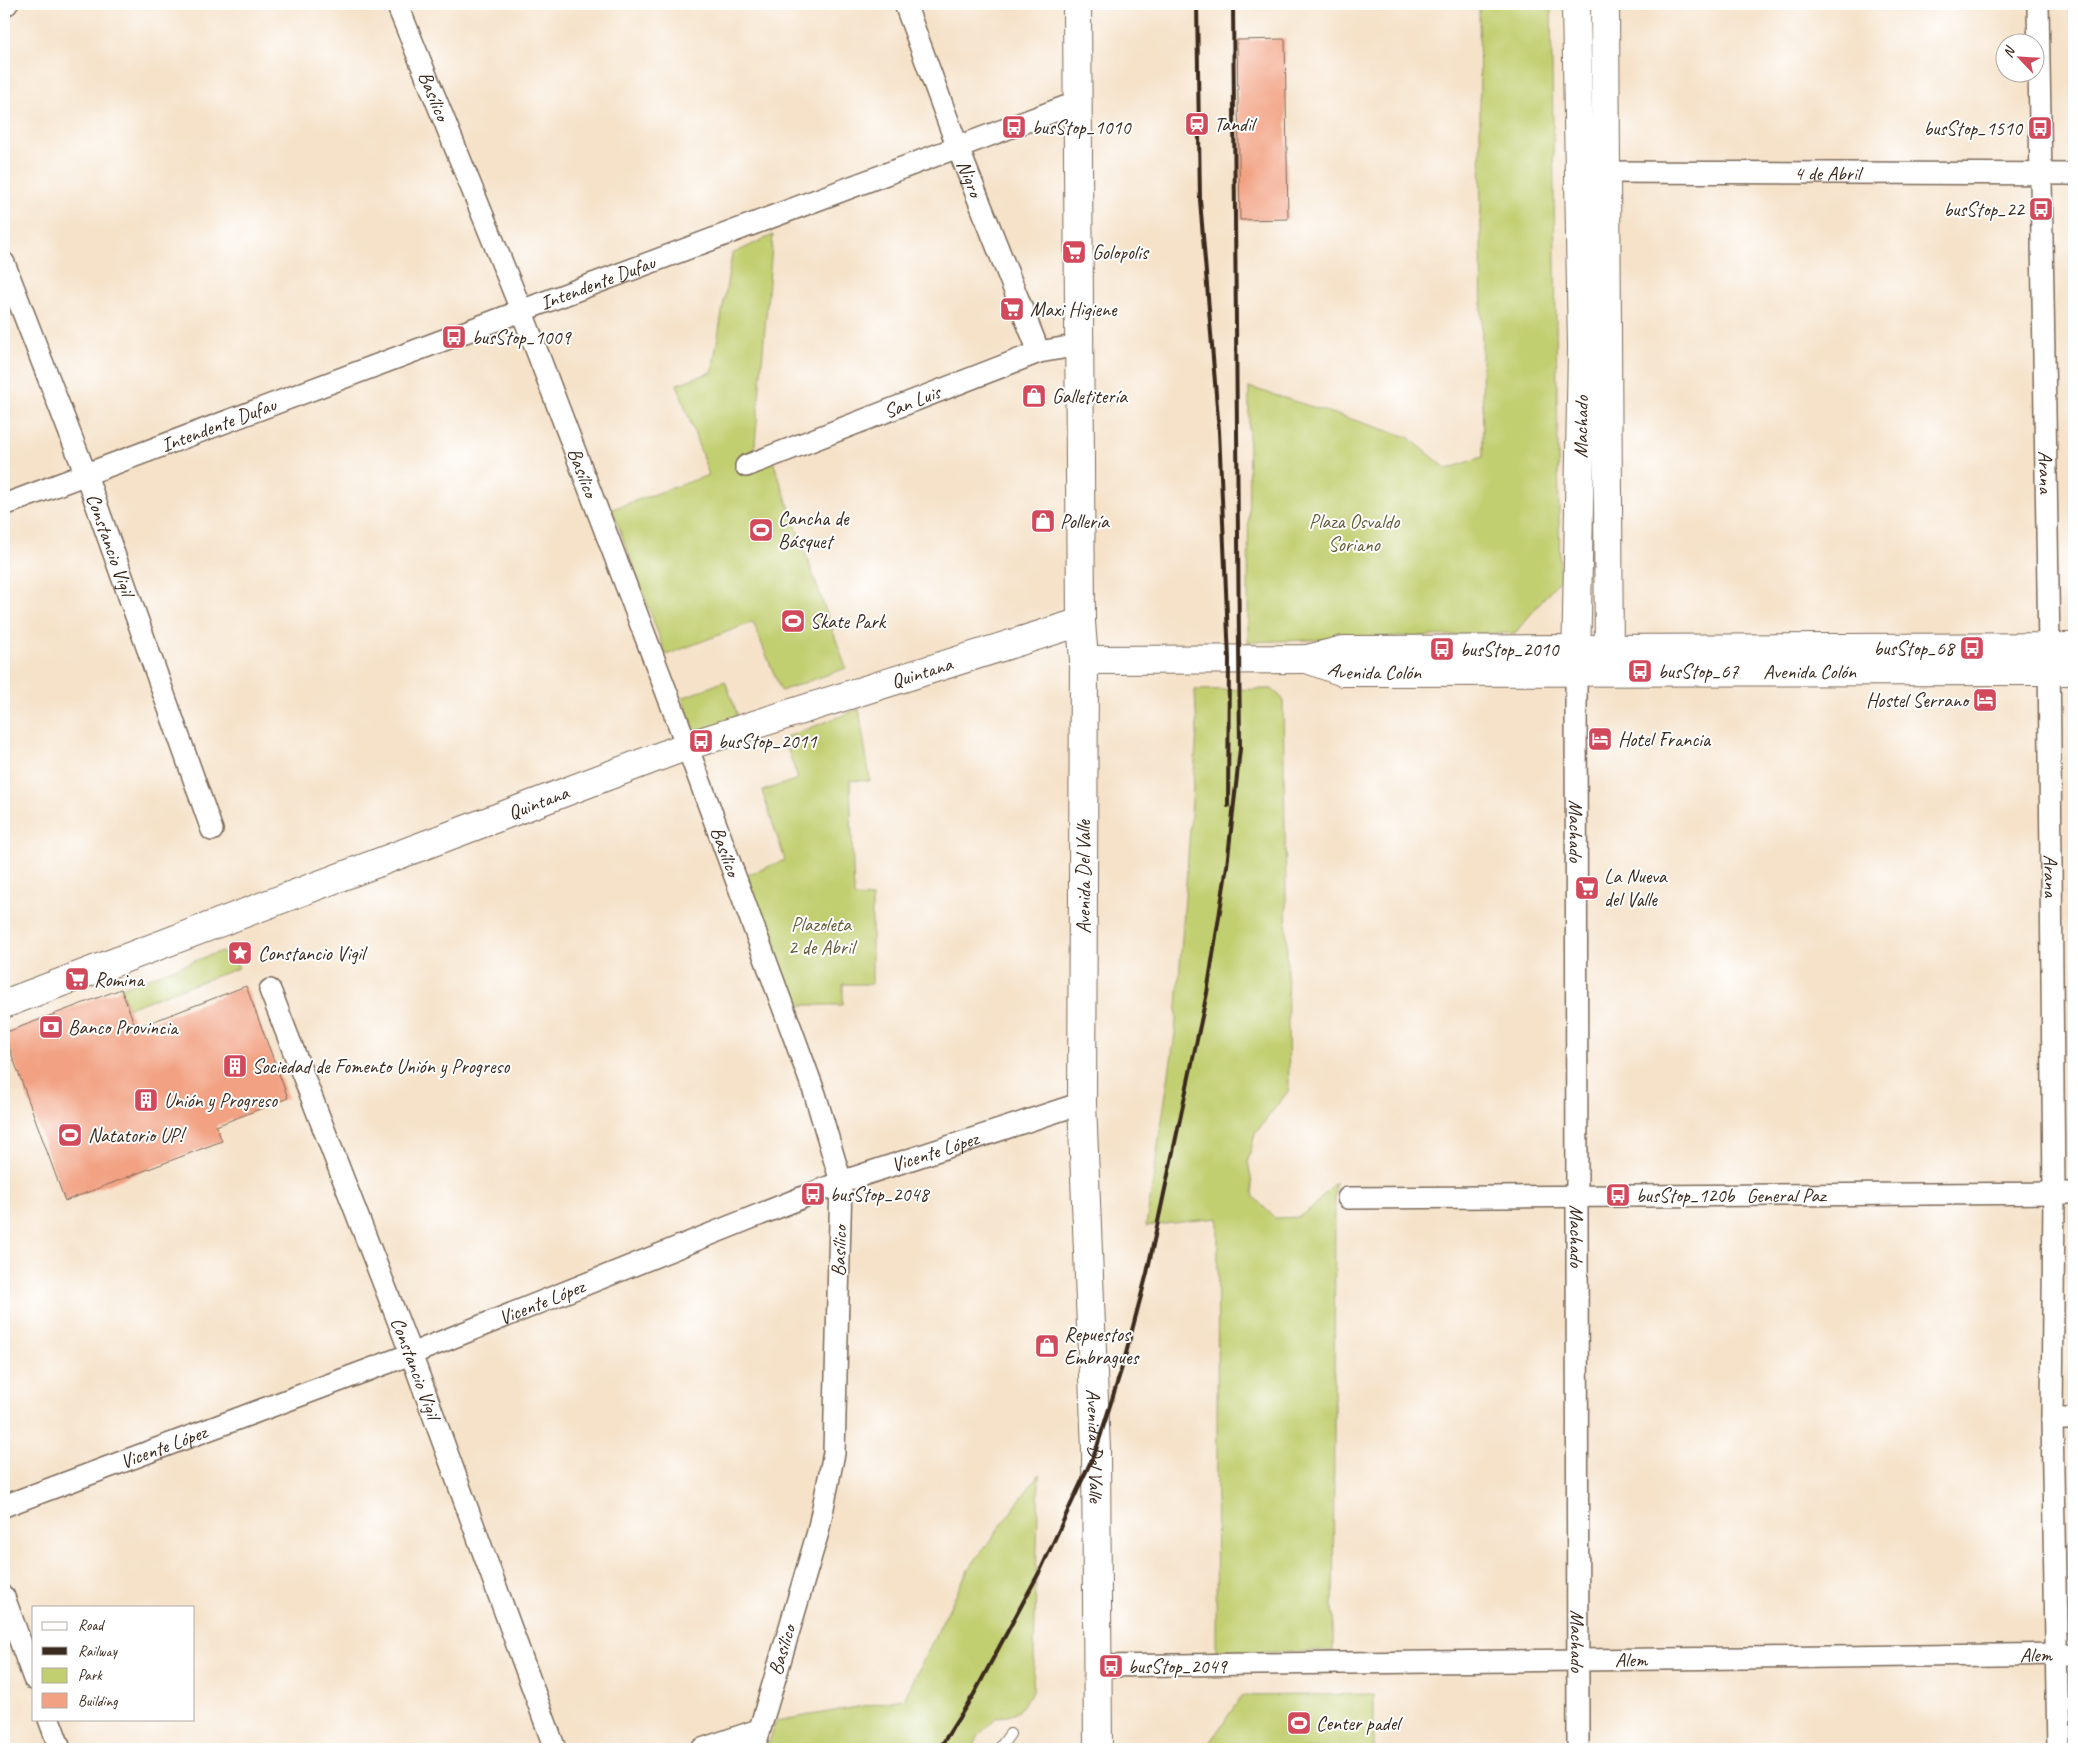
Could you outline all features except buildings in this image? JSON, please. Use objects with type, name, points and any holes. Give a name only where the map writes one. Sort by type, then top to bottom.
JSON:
[{"type":"main road","name":"Avenida Del Valle","points":[[1077,4],[1081,622],[1084,660],[1082,1104],[1096,1450],[1098,1749]]},
{"type":"main road","name":"Machado","points":[[1576,4],[1582,348],[1576,660]]},
{"type":"main road","name":"Machado","points":[[1605,4],[1609,660]]},
{"type":"main road","name":"Quintana","points":[[4,1004],[686,746],[1081,622]]},
{"type":"main road","name":"Avenida Colón","points":[[1084,660],[1307,659],[1343,650],[1576,660],[2062,659]]},
{"type":"street","points":[[4,5],[8,4]]},
{"type":"street","name":"Basílico","points":[[396,4],[522,312],[686,746],[815,1094],[841,1182],[834,1453],[818,1532],[756,1740]]},
{"type":"street","name":"Nigro","points":[[905,4],[958,148],[1039,352]]},
{"type":"street","name":"Arana","points":[[2038,4],[2040,175],[2062,659],[2064,1194],[2052,1419],[2066,1654],[2058,1749]]},
{"type":"street","name":"Intendente Dufau","points":[[4,505],[1078,102]]},
{"type":"street","name":"4 de Abril","points":[[1579,172],[2074,174]]},
{"type":"street","name":"Constancio Vigil","points":[[4,263],[86,475],[212,830]]},
{"type":"street","name":"San Luis","points":[[746,466],[1039,352],[1080,345]]},
{"type":"street","name":"Machado","points":[[1576,660],[1578,1749]]},
{"type":"street","name":"Constancio Vigil","points":[[270,990],[410,1354],[555,1749]]},
{"type":"street","name":"Vicente López","points":[[4,1506],[410,1354],[841,1182],[1082,1104]]},
{"type":"street","name":"General Paz","points":[[1348,1198],[1577,1195],[2064,1194]]},
{"type":"street","points":[[2052,1419],[2074,1419]]},
{"type":"street","points":[[4,1597],[32,1674]]},
{"type":"street","name":"Alem","points":[[1096,1666],[2066,1654]]},
{"type":"street","points":[[49,1720],[60,1749]]},
{"type":"street","points":[[702,1749],[756,1740]]},
{"type":"lane","points":[[999,1749],[1010,1734]]},
{"type":"green space","name":"Plaza Osvaldo Soriano","points":[[1479,4],[1551,4],[1560,579],[1515,633],[1248,642],[1249,387],[1408,437],[1447,469],[1483,457]]},
{"type":"green space","points":[[773,235],[754,455],[769,450],[846,668],[781,691],[753,622],[666,655],[612,509],[709,475],[677,384],[712,372],[732,254]]},
{"type":"green space","points":[[725,681],[738,716],[696,733],[682,698]]},
{"type":"green space","points":[[1272,689],[1283,699],[1289,1090],[1255,1134],[1248,1160],[1254,1197],[1275,1218],[1299,1217],[1314,1206],[1335,1182],[1333,1651],[1216,1653],[1218,1218],[1146,1226],[1175,1034],[1197,732],[1195,690]]},
{"type":"green space","name":"Plazoleta 2 de Abril","points":[[859,709],[870,781],[850,780],[854,897],[872,898],[872,984],[843,984],[843,1005],[794,1005],[745,876],[785,860],[762,791],[798,779],[784,738]]},
{"type":"green space","points":[[219,952],[232,955],[239,968],[128,1008],[121,988]]},
{"type":"green space","points":[[1039,1474],[1033,1691],[1018,1712],[996,1718],[978,1736],[973,1749],[767,1749],[776,1721],[904,1699],[968,1570]]},
{"type":"green space","name":"Center padel","points":[[1374,1694],[1374,1749],[1205,1749],[1242,1696]]},
{"type":"railway","points":[[1197,4],[1200,200],[1219,431],[1229,659],[1228,806]]},
{"type":"railway","points":[[939,1749],[974,1694],[1041,1569],[1096,1450],[1124,1361],[1147,1273],[1207,993],[1227,866],[1240,749],[1233,4]]},
{"type":"place","name":"Tandil","points":[[1197,124]]},
{"type":"place","name":"busStop_1010","points":[[1014,127]]},
{"type":"place","name":"busStop_1510","points":[[2040,128]]},
{"type":"place","name":"busStop_22","points":[[2041,209]]},
{"type":"place","name":"Golopolis","points":[[1074,252]]},
{"type":"place","name":"Maxi Higiene","points":[[1012,309]]},
{"type":"place","name":"busStop_1009","points":[[454,337]]},
{"type":"place","name":"Galletitería","points":[[1034,396]]},
{"type":"place","name":"Pollería","points":[[1043,521]]},
{"type":"place","name":"Cancha de Básquet","points":[[761,530]]},
{"type":"place","name":"Skate Park","points":[[793,621]]},
{"type":"place","name":"busStop_68","points":[[1972,648]]},
{"type":"place","name":"busStop_2010","points":[[1442,649]]},
{"type":"place","name":"busStop_67","points":[[1640,671]]},
{"type":"place","name":"Hostel Serrano","points":[[1985,700]]},
{"type":"place","name":"Hotel Francia","points":[[1600,739]]},
{"type":"place","name":"busStop_2011","points":[[701,741]]},
{"type":"place","name":"La Nueva del Valle","points":[[1587,888]]},
{"type":"place","name":"Constancio Vigil","points":[[240,953]]},
{"type":"place","name":"Romina","points":[[77,979]]},
{"type":"place","name":"Banco Provincia","points":[[51,1027]]},
{"type":"place","name":"Sociedad de Fomento Unión y Progreso","points":[[235,1066]]},
{"type":"place","name":"Unión y Progreso","points":[[146,1100]]},
{"type":"place","name":"Natatorio UP!","points":[[70,1135]]},
{"type":"place","name":"busStop_2048","points":[[813,1194]]},
{"type":"place","name":"busStop_120b","points":[[1618,1195]]},
{"type":"place","name":"Repuestos Embragues","points":[[1047,1346]]},
{"type":"place","name":"busStop_2049","points":[[1111,1666]]},
{"type":"place","name":"Center padel","points":[[1299,1723]]}]
